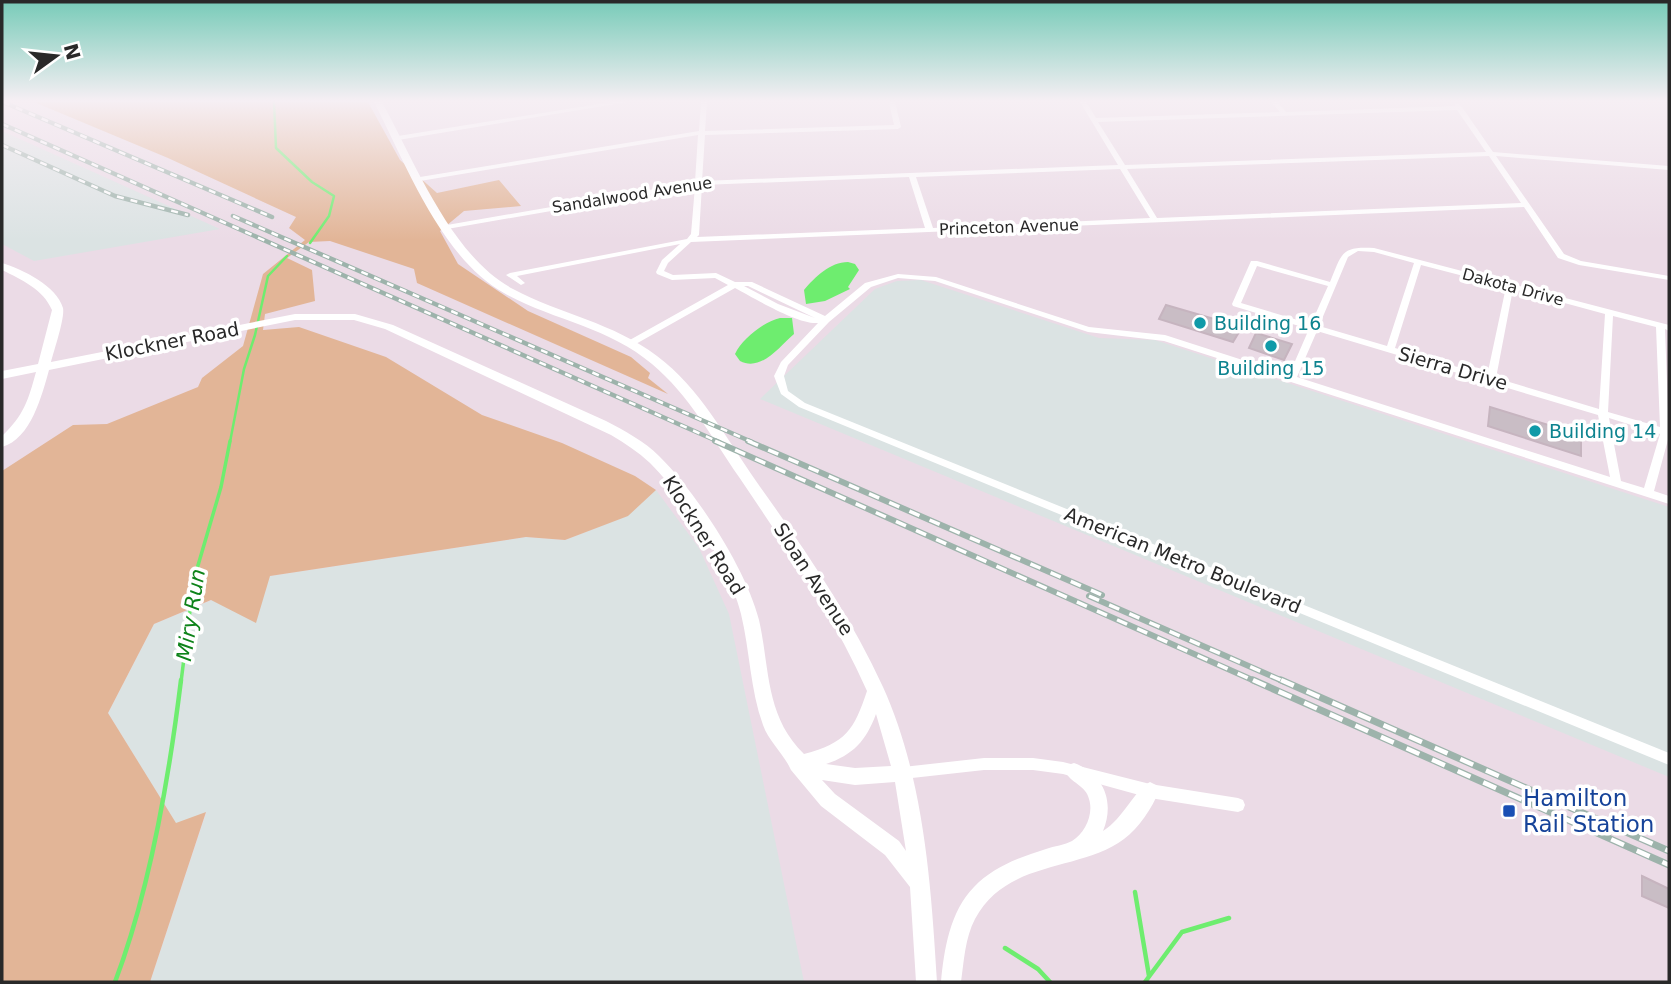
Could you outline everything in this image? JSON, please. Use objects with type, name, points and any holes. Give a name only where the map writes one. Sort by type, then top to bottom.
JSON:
[{"type":"main road","name":"Sloan Avenue","points":[[403,148],[447,227],[473,264],[498,285],[526,300],[600,328],[631,343],[647,354],[685,392],[843,619],[876,690],[903,773],[928,982]]},
{"type":"main road","points":[[2,266],[44,289],[55,301],[57,319],[28,415],[2,443]]},
{"type":"main road","name":"Klockner Road","points":[[2,375],[275,320],[329,315],[359,317],[376,322],[628,439],[649,454],[677,486],[741,592],[754,636],[769,718],[779,740],[821,795],[892,848],[917,882]]},
{"type":"main road","points":[[796,760],[834,753],[854,740],[864,727],[876,690]]},
{"type":"main road","points":[[796,760],[825,773],[848,776],[870,777],[903,773]]},
{"type":"main road","points":[[1074,771],[1084,777],[1094,790],[1100,811],[1095,831],[1075,850]]},
{"type":"main road","points":[[951,982],[958,936],[970,909],[983,892],[1007,872],[1075,850],[1119,832],[1150,791]]},
{"type":"street","points":[[420,179],[611,148]]},
{"type":"street","points":[[701,148],[695,235],[660,268],[661,274],[672,278],[712,274],[775,306],[812,321],[826,320]]},
{"type":"street","points":[[1111,148],[1155,221]]},
{"type":"street","points":[[1486,148],[1558,253],[1565,258],[1669,278]]},
{"type":"street","name":"Sandalwood Avenue","points":[[447,227],[698,182],[1490,154],[1669,168]]},
{"type":"street","points":[[912,175],[930,231]]},
{"type":"street","name":"Princeton Avenue","points":[[521,283],[510,275],[691,240],[1525,205]]},
{"type":"street","name":"Dakota Drive","points":[[1332,285],[1345,256],[1356,249],[1374,250],[1665,327]]},
{"type":"street","points":[[1390,350],[1418,262]]},
{"type":"street","name":"Sierra Drive","points":[[1332,285],[1254,263],[1236,303],[1667,433]]},
{"type":"street","name":"American Metro Boulevard","points":[[1669,500],[1157,335],[1084,328],[921,276],[891,277],[871,283],[826,320],[784,364],[780,372],[782,388],[797,403],[1669,759]]},
{"type":"street","points":[[631,343],[736,284]]},
{"type":"street","points":[[1292,378],[1316,328],[1332,285]]},
{"type":"street","points":[[1491,379],[1510,286]]},
{"type":"street","points":[[1609,312],[1603,414],[1616,483]]},
{"type":"street","points":[[1648,493],[1667,433],[1665,327]]},
{"type":"street","points":[[903,773],[1009,763],[1049,766],[1150,791],[1238,805]]},
{"type":"shaded area","points":[[2,148],[40,148],[220,229],[34,261],[2,244]]},
{"type":"shaded area","points":[[144,148],[393,148],[400,160],[437,193],[499,180],[521,206],[464,211],[440,231],[458,264],[528,311],[631,357],[650,373],[648,378],[668,394],[417,283],[414,269],[330,241],[309,242],[287,258],[312,270],[315,301],[265,314],[263,330],[299,327],[386,357],[482,415],[562,443],[635,476],[656,490],[628,516],[565,540],[526,537],[270,576],[256,623],[211,600],[154,624],[108,713],[176,823],[206,812],[150,982],[2,982],[2,471],[73,425],[107,424],[198,387],[202,378],[243,346],[263,274],[305,240],[289,228],[296,217]]},
{"type":"shaded area","points":[[848,262],[855,264],[859,270],[848,287],[850,289],[825,301],[806,304],[804,290],[813,280],[829,267]]},
{"type":"shaded area","points":[[921,280],[1099,338],[1155,340],[1669,507],[1669,777],[760,399],[875,289],[897,281]]},
{"type":"shaded area","points":[[780,318],[792,318],[794,334],[762,361],[748,364],[740,361],[735,354],[743,342],[761,327]]},
{"type":"shaded area","points":[[656,490],[699,548],[729,614],[804,982],[150,982],[206,813],[176,824],[108,713],[154,624],[270,576],[526,537],[565,540],[627,516]]},
{"type":"building","name":"Building 16","points":[[1166,305],[1242,327],[1233,342],[1159,319]]},
{"type":"building","name":"Building 15","points":[[1256,333],[1292,344],[1284,360],[1249,348]]},
{"type":"building","name":"Building 14","points":[[1490,407],[1581,435],[1581,456],[1488,426]]},
{"type":"building","points":[[1642,876],[1669,889],[1669,908],[1642,896]]},
{"type":"waterway","name":"Miry Run","points":[[276,148],[312,182],[334,196],[329,216],[310,243]]},
{"type":"waterway","name":"Miry Run","points":[[230,442],[244,369],[255,335],[268,276],[287,256]]},
{"type":"waterway","name":"Miry Run","points":[[181,682],[194,579],[221,487],[230,441]]},
{"type":"waterway","name":"Miry Run","points":[[115,982],[138,910],[157,833],[181,680]]},
{"type":"waterway","points":[[1135,892],[1149,976]]},
{"type":"waterway","points":[[1145,982],[1182,932],[1229,918]]},
{"type":"waterway","points":[[1005,948],[1038,969],[1050,982]]},
{"type":"railway","points":[[8,148],[115,196],[188,215]]},
{"type":"railway","points":[[56,148],[719,442]]},
{"type":"railway","points":[[110,148],[272,217]]},
{"type":"railway","points":[[233,216],[752,442]]},
{"type":"railway","points":[[715,441],[1257,682]]},
{"type":"railway","points":[[748,441],[1102,595]]},
{"type":"railway","points":[[1089,596],[1285,682]]},
{"type":"railway","points":[[1253,680],[1669,865]]},
{"type":"railway","points":[[1281,680],[1669,851]]},
{"type":"place","name":"Building 16","points":[[1200,323]]},
{"type":"place","name":"Building 15","points":[[1271,346]]},
{"type":"place","name":"Building 14","points":[[1535,431]]},
{"type":"place","name":"Hamilton Rail Station","points":[[1509,811]]}]
